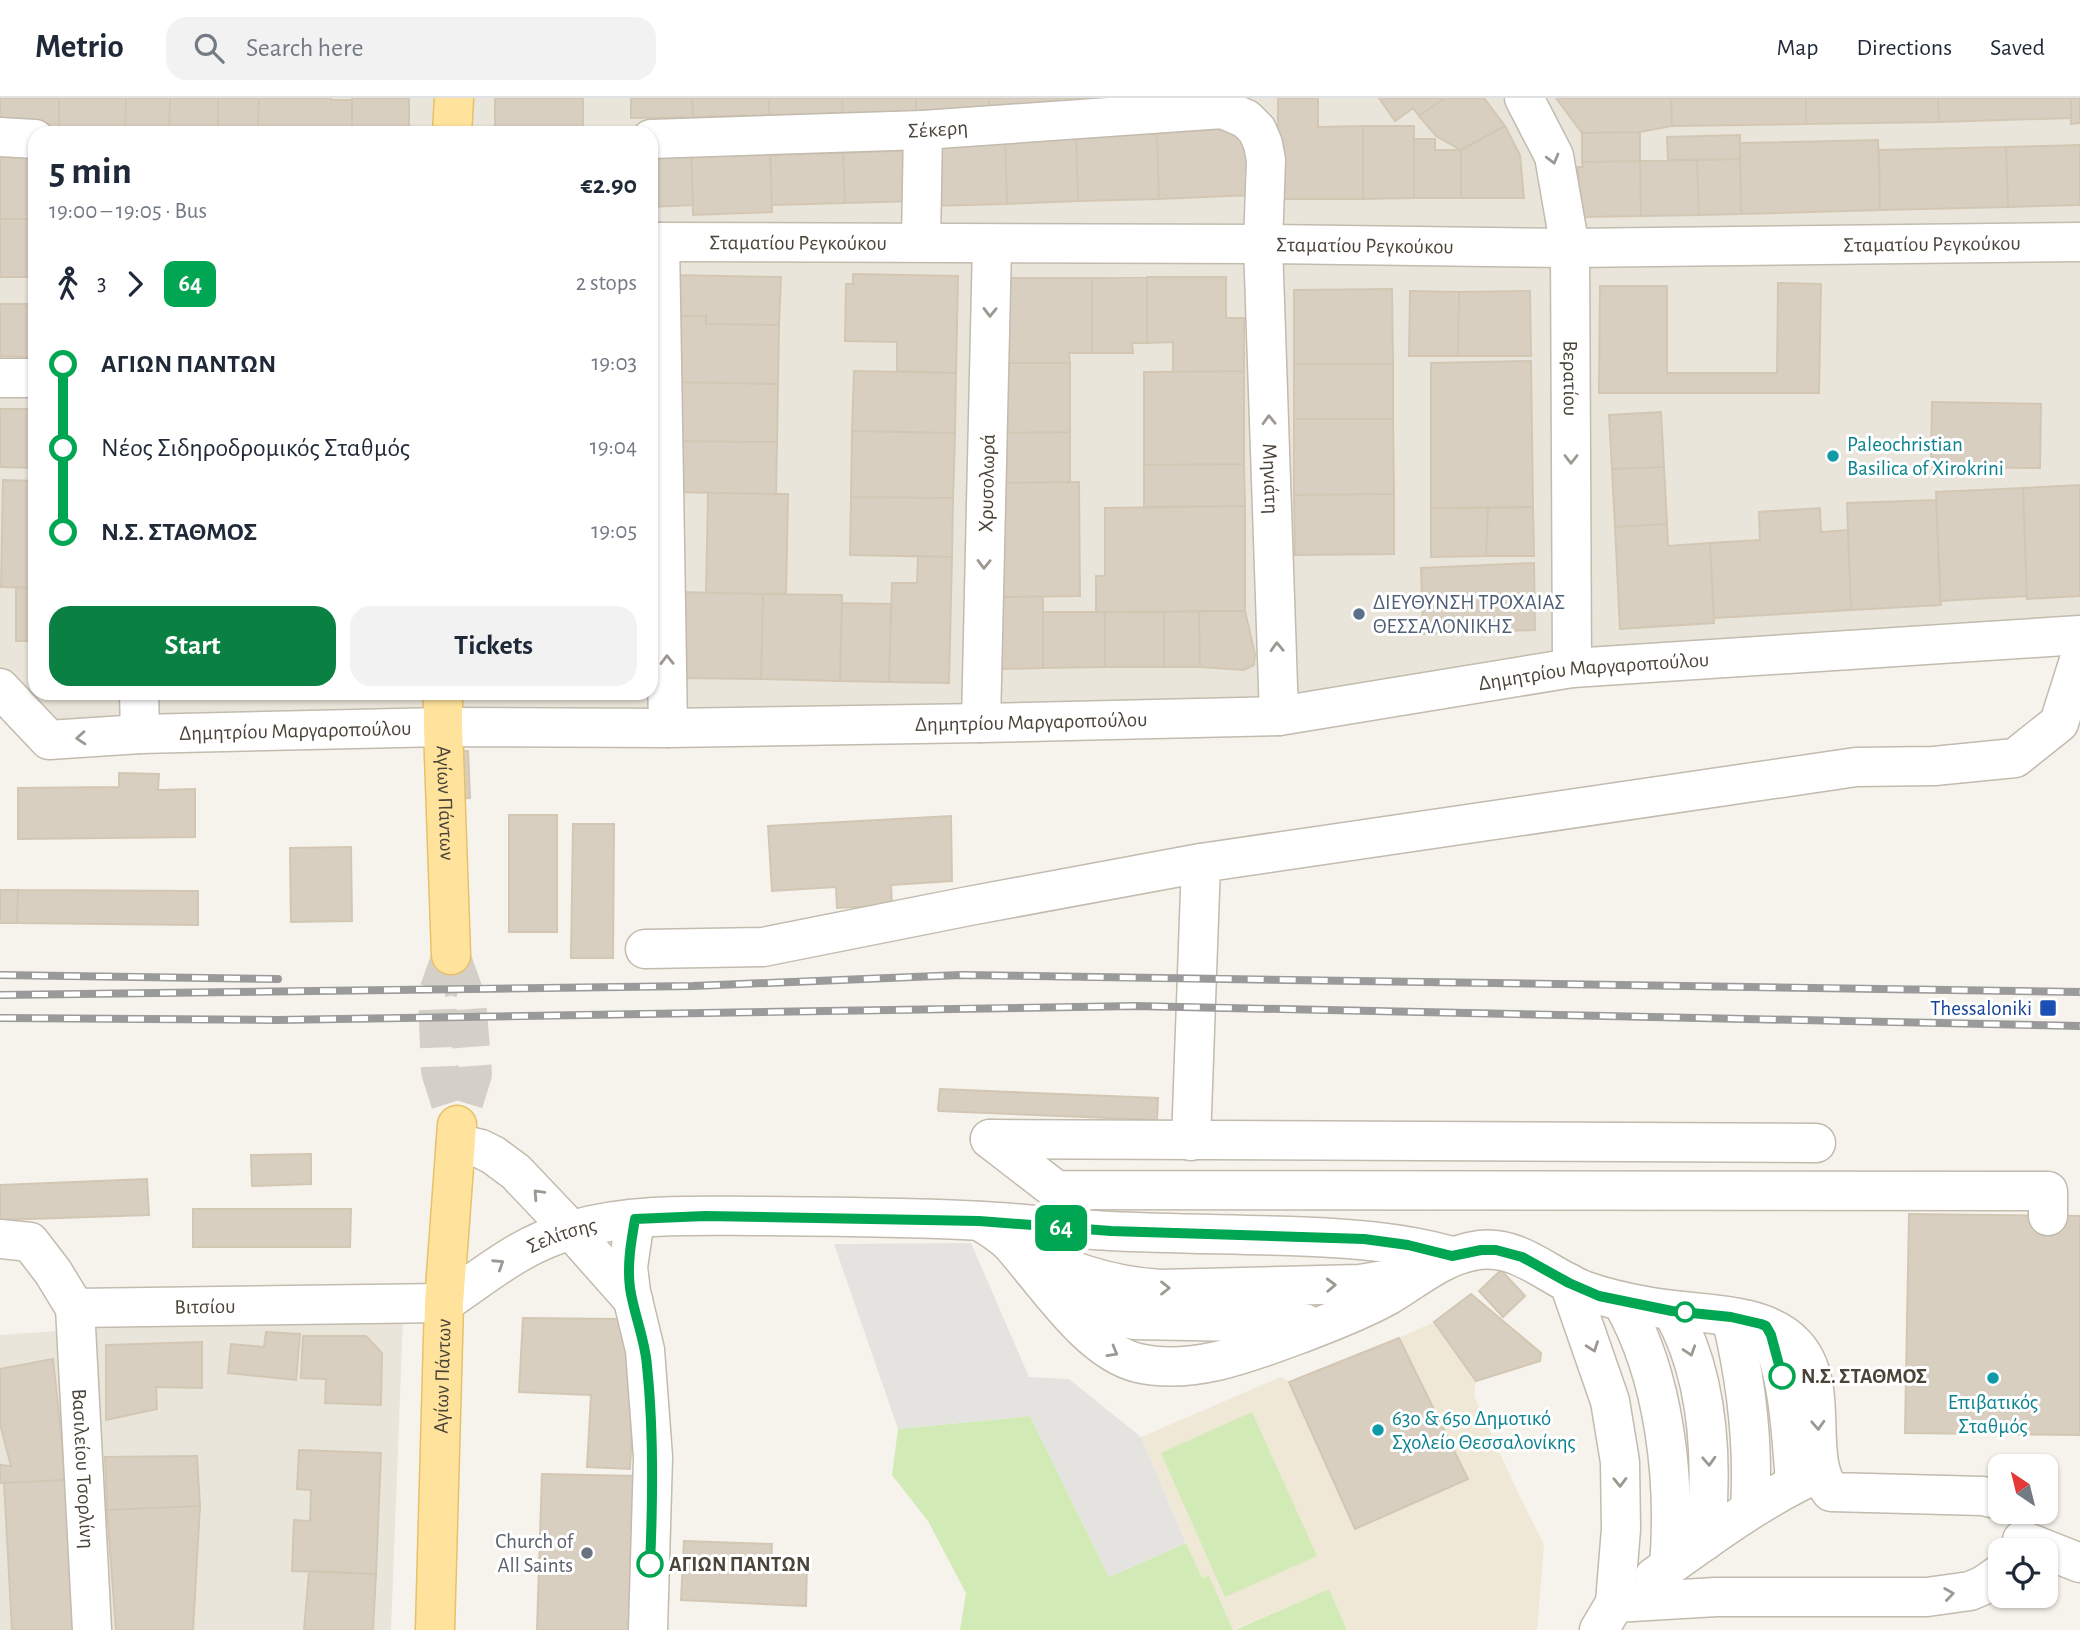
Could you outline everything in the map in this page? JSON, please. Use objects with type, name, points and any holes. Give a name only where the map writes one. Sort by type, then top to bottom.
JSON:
[{"type":"main road","points":[[452,126],[454,98]]},
{"type":"main road","name":"Αγίων Πάντων","points":[[443,710],[451,955]]},
{"type":"main road","name":"Αγίων Πάντων","points":[[435,1630],[444,1303],[456,1134]]},
{"type":"street","name":"Βερατίου","points":[[1524,98],[1553,156],[1570,248],[1572,668]]},
{"type":"street","name":"Σέκερη","points":[[658,139],[923,130],[1221,103],[1246,119],[1257,130],[1263,144],[1266,160],[1263,244]]},
{"type":"street","points":[[921,242],[923,130]]},
{"type":"street","points":[[0,137],[28,139]]},
{"type":"street","name":"Σταματίου Ρεγκούκου","points":[[658,242],[1570,248],[2080,242]]},
{"type":"street","name":"Χρυσολωρά","points":[[981,723],[992,244]]},
{"type":"street","name":"Μηνιάτη","points":[[1263,244],[1279,716]]},
{"type":"street","points":[[658,354],[668,728]]},
{"type":"street","points":[[0,377],[28,378]]},
{"type":"street","name":"Δημητρίου Μαργαροπούλου","points":[[0,688],[49,740],[443,710],[668,728],[1279,716],[1572,668],[2080,635]]},
{"type":"street","points":[[645,949],[763,947],[1201,863],[1856,767],[1934,766],[2015,758],[2059,723],[2080,657]]},
{"type":"street","points":[[139,700],[140,734]]},
{"type":"street","points":[[1191,1141],[1201,863]]},
{"type":"street","points":[[456,1134],[504,1162],[533,1189],[633,1300]]},
{"type":"street","points":[[1816,1143],[990,1139],[1056,1190],[2048,1191],[2048,1216]]},
{"type":"street","points":[[1492,1191],[1496,1250]]},
{"type":"street","name":"Σελίτσης","points":[[444,1303],[515,1254],[572,1230],[635,1219],[718,1216],[994,1231],[1111,1231],[1364,1239],[1408,1245],[1444,1261],[1481,1250],[1496,1250],[1522,1257],[1599,1296],[1672,1311],[1749,1322]]},
{"type":"street","points":[[635,1219],[628,1267],[633,1300],[646,1350],[653,1478],[648,1630]]},
{"type":"street","points":[[994,1231],[1059,1266],[1079,1273],[1137,1287],[1160,1289],[1360,1284],[1405,1276],[1444,1261]]},
{"type":"street","points":[[994,1231],[1047,1287],[1061,1297],[1092,1311],[1134,1320],[1284,1324],[1334,1321],[1390,1294],[1444,1261]]},
{"type":"street","points":[[0,1239],[30,1242],[53,1272],[75,1308]]},
{"type":"street","points":[[1569,1283],[1610,1401],[1618,1450],[1621,1529],[1607,1616]]},
{"type":"street","points":[[1622,1301],[1643,1347],[1658,1405],[1672,1500],[1669,1566]]},
{"type":"street","name":"Βιτσίου","points":[[75,1308],[444,1303]]},
{"type":"street","name":"Βασιλείου Τσορλίνη","points":[[75,1308],[92,1630]]},
{"type":"street","points":[[1672,1311],[1692,1356],[1704,1413],[1710,1485],[1705,1541]]},
{"type":"street","points":[[1750,1509],[1751,1440],[1743,1385],[1749,1322],[1782,1334],[1797,1346],[1810,1372],[1816,1399],[1807,1478]]},
{"type":"street","points":[[1607,1616],[1669,1566],[1750,1509],[1807,1478]]},
{"type":"street","points":[[1807,1478],[1831,1492],[1988,1497]]},
{"type":"street","points":[[2020,1534],[2080,1563]]},
{"type":"street","points":[[1607,1616],[1716,1597],[1927,1597],[1970,1591],[1988,1582]]},
{"type":"shaded area","points":[[0,98],[2080,98],[2080,635],[1279,716],[49,740],[0,688]]},
{"type":"shaded area","points":[[971,1243],[1029,1377],[1069,1379],[1141,1437],[1186,1543],[1109,1577],[1030,1416],[898,1429],[834,1244]]},
{"type":"shaded area","points":[[1471,1294],[1541,1353],[1540,1361],[1476,1381],[1474,1396],[1544,1545],[1537,1630],[1347,1630],[1329,1589],[1233,1630],[1209,1576],[1202,1579],[1141,1437],[1281,1377],[1290,1382],[1399,1338],[1434,1322]]},
{"type":"shaded area","points":[[403,1319],[391,1630],[0,1630],[0,1335],[114,1327]]},
{"type":"green space","points":[[1252,1412],[1317,1556],[1225,1597],[1161,1453]]},
{"type":"green space","points":[[1030,1416],[1109,1577],[1186,1543],[1202,1578],[1209,1576],[1233,1630],[960,1630],[966,1593],[928,1521],[892,1475],[898,1429]]},
{"type":"green space","points":[[1329,1589],[1347,1630],[1235,1630]]},
{"type":"building","points":[[0,98],[59,98],[59,126],[28,126],[28,132],[0,131]]},
{"type":"building","points":[[59,98],[126,98],[125,126],[59,126]]},
{"type":"building","points":[[126,98],[170,98],[169,126],[125,126]]},
{"type":"building","points":[[170,98],[218,98],[218,126],[169,126]]},
{"type":"building","points":[[218,98],[259,98],[258,126],[218,126]]},
{"type":"building","points":[[259,98],[352,100],[352,126],[258,126]]},
{"type":"building","points":[[352,98],[409,98],[409,126],[352,126]]},
{"type":"building","points":[[495,98],[583,98],[583,126],[495,126]]},
{"type":"building","points":[[631,98],[692,98],[693,117],[631,118]]},
{"type":"building","points":[[692,98],[769,98],[769,115],[693,117]]},
{"type":"building","points":[[769,98],[842,98],[843,113],[769,115]]},
{"type":"building","points":[[842,98],[916,98],[916,112],[843,113]]},
{"type":"building","points":[[916,98],[989,98],[989,110],[916,112]]},
{"type":"building","points":[[989,98],[1057,98],[1057,109],[989,110]]},
{"type":"building","points":[[1057,98],[1121,98],[1057,109]]},
{"type":"building","points":[[1278,98],[1318,98],[1318,127],[1363,126],[1363,199],[1278,199]]},
{"type":"building","points":[[1379,98],[1445,98],[1419,116],[1413,108],[1395,121]]},
{"type":"building","points":[[1445,98],[1484,98],[1505,126],[1461,150],[1436,136],[1419,116]]},
{"type":"building","points":[[1556,98],[1671,98],[1672,126],[1640,132],[1582,133]]},
{"type":"building","points":[[1671,98],[1806,98],[1806,124],[1672,126]]},
{"type":"building","points":[[1806,98],[1938,98],[1939,122],[1806,124]]},
{"type":"building","points":[[1938,98],[2071,98],[2071,118],[1939,122]]},
{"type":"building","points":[[2071,98],[2080,98],[2080,123],[2071,124]]},
{"type":"building","points":[[1363,126],[1414,126],[1414,198],[1363,199]]},
{"type":"building","points":[[1505,126],[1520,155],[1524,198],[1461,198],[1461,150]]},
{"type":"building","points":[[1251,128],[1253,195],[1159,199],[1157,132]]},
{"type":"building","points":[[1157,132],[1159,199],[1078,201],[1076,134]]},
{"type":"building","points":[[1640,132],[1640,161],[1582,162],[1582,133]]},
{"type":"building","points":[[1076,134],[1078,201],[1007,204],[1005,137]]},
{"type":"building","points":[[1740,135],[1740,159],[1668,160],[1667,137]]},
{"type":"building","points":[[1005,137],[1007,204],[930,206],[927,140]]},
{"type":"building","points":[[1414,139],[1435,139],[1435,150],[1461,150],[1461,198],[1414,198]]},
{"type":"building","points":[[770,140],[772,212],[693,215],[691,143]]},
{"type":"building","points":[[1878,140],[1880,210],[1741,214],[1740,143]]},
{"type":"building","points":[[2080,145],[2080,205],[2008,207],[2006,147]]},
{"type":"building","points":[[2006,147],[2008,207],[1880,210],[1879,150]]},
{"type":"building","points":[[917,150],[919,201],[845,203],[843,153]]},
{"type":"building","points":[[691,151],[693,205],[658,207],[658,152]]},
{"type":"building","points":[[843,153],[845,203],[772,205],[770,155]]},
{"type":"building","points":[[0,156],[28,156],[28,219],[0,219]]},
{"type":"building","points":[[1740,159],[1741,214],[1699,215],[1697,160]]},
{"type":"building","points":[[1697,160],[1699,215],[1641,216],[1640,161]]},
{"type":"building","points":[[1640,161],[1641,216],[1579,217],[1578,167],[1583,167],[1582,162]]},
{"type":"building","points":[[0,219],[28,219],[28,277],[0,277]]},
{"type":"building","points":[[853,274],[958,276],[956,373],[897,371],[897,342],[845,341],[846,284],[853,284]]},
{"type":"building","points":[[673,275],[781,277],[779,325],[706,324],[706,316],[672,316]]},
{"type":"building","points":[[1147,277],[1147,343],[1132,343],[1133,353],[1092,353],[1092,278]]},
{"type":"building","points":[[1147,277],[1226,277],[1226,318],[1244,318],[1244,371],[1173,372],[1173,342],[1147,343]]},
{"type":"building","points":[[1001,278],[1092,278],[1092,353],[1069,353],[1070,363],[1001,363]]},
{"type":"building","points":[[1778,283],[1821,284],[1819,393],[1599,393],[1600,286],[1667,286],[1667,373],[1777,373]]},
{"type":"building","points":[[1392,289],[1393,364],[1294,364],[1294,290]]},
{"type":"building","points":[[1410,291],[1459,292],[1458,356],[1409,356]]},
{"type":"building","points":[[1530,291],[1531,356],[1458,356],[1459,292]]},
{"type":"building","points":[[0,304],[28,304],[28,357],[0,356]]},
{"type":"building","points":[[672,316],[706,316],[706,324],[779,325],[778,384],[670,382]]},
{"type":"building","points":[[1531,361],[1533,507],[1431,508],[1431,363]]},
{"type":"building","points":[[1001,363],[1070,363],[1070,432],[1001,433]]},
{"type":"building","points":[[1294,364],[1393,364],[1393,419],[1294,419]]},
{"type":"building","points":[[854,371],[956,373],[955,433],[852,431]]},
{"type":"building","points":[[1244,371],[1244,464],[1144,465],[1144,372]]},
{"type":"building","points":[[670,382],[778,384],[777,442],[669,441]]},
{"type":"building","points":[[1932,402],[2041,404],[2040,468],[1931,467]]},
{"type":"building","points":[[0,409],[28,409],[28,468],[0,467]]},
{"type":"building","points":[[1661,412],[1664,467],[1612,469],[1609,415]]},
{"type":"building","points":[[1294,419],[1393,419],[1394,494],[1294,495]]},
{"type":"building","points":[[852,431],[955,433],[953,498],[851,497]]},
{"type":"building","points":[[1070,432],[1070,482],[1002,483],[1001,433]]},
{"type":"building","points":[[669,441],[777,442],[776,494],[668,492]]},
{"type":"building","points":[[1244,464],[1245,506],[1144,507],[1144,465]]},
{"type":"building","points":[[1664,467],[1667,524],[1615,527],[1612,469]]},
{"type":"building","points":[[3,480],[28,481],[28,588],[1,587]]},
{"type":"building","points":[[1079,482],[1080,596],[1002,597],[1002,483]]},
{"type":"building","points":[[2080,485],[2080,596],[2027,599],[2023,488]]},
{"type":"building","points":[[2023,488],[2027,596],[1940,601],[1936,492]]},
{"type":"building","points":[[708,493],[788,494],[786,594],[706,593]]},
{"type":"building","points":[[1394,494],[1394,554],[1295,555],[1294,495]]},
{"type":"building","points":[[851,497],[953,498],[952,557],[850,555]]},
{"type":"building","points":[[1936,500],[1941,605],[1851,610],[1847,503]]},
{"type":"building","points":[[1245,506],[1245,611],[1096,612],[1096,576],[1105,576],[1105,508]]},
{"type":"building","points":[[1533,507],[1534,556],[1486,556],[1488,508]]},
{"type":"building","points":[[1431,508],[1488,508],[1486,556],[1431,557]]},
{"type":"building","points":[[1820,508],[1821,532],[1848,530],[1851,610],[1714,618],[1710,543],[1760,540],[1759,512]]},
{"type":"building","points":[[1667,524],[1668,546],[1710,543],[1714,623],[1620,629],[1615,527]]},
{"type":"building","points":[[918,556],[952,557],[949,683],[889,682],[892,583],[917,583]]},
{"type":"building","points":[[1534,563],[1535,630],[1423,634],[1421,568]]},
{"type":"building","points":[[16,587],[28,588],[28,641],[16,641]]},
{"type":"building","points":[[678,592],[763,594],[761,679],[676,678]]},
{"type":"building","points":[[763,594],[842,595],[840,681],[761,679]]},
{"type":"building","points":[[1002,597],[1043,597],[1043,668],[1002,669]]},
{"type":"building","points":[[842,603],[891,604],[889,682],[840,681]]},
{"type":"building","points":[[1199,611],[1245,611],[1255,654],[1254,665],[1244,670],[1200,667]]},
{"type":"building","points":[[1199,611],[1200,667],[1164,667],[1164,612]]},
{"type":"building","points":[[1043,612],[1105,612],[1105,667],[1043,668]]},
{"type":"building","points":[[1105,612],[1164,612],[1164,667],[1105,667]]},
{"type":"building","points":[[450,751],[468,751],[470,798],[452,799]]},
{"type":"building","points":[[119,773],[159,774],[158,790],[195,789],[195,837],[18,839],[18,788],[119,787]]},
{"type":"building","points":[[509,815],[557,815],[557,932],[509,932]]},
{"type":"building","points":[[951,816],[952,881],[891,885],[892,905],[837,908],[836,887],[772,891],[768,826]]},
{"type":"building","points":[[573,824],[614,824],[613,958],[571,958]]},
{"type":"building","points":[[351,847],[352,921],[291,922],[290,848]]},
{"type":"building","points":[[0,890],[18,890],[17,923],[0,923]]},
{"type":"building","points":[[18,890],[198,891],[198,925],[17,923]]},
{"type":"building","points":[[940,1089],[1158,1098],[1157,1120],[939,1111]]},
{"type":"building","points":[[311,1154],[311,1184],[252,1186],[251,1155]]},
{"type":"building","points":[[147,1179],[149,1215],[0,1220],[0,1185]]},
{"type":"building","points":[[193,1209],[351,1209],[350,1247],[193,1247]]},
{"type":"building","name":"Επιβατικός Σταθμός","points":[[1909,1214],[2080,1216],[2080,1435],[1905,1433]]},
{"type":"building","points":[[1501,1270],[1525,1296],[1503,1317],[1479,1291]]},
{"type":"building","points":[[1471,1294],[1541,1353],[1540,1361],[1476,1381],[1434,1322]]},
{"type":"building","points":[[523,1318],[618,1319],[630,1337],[634,1398],[630,1469],[587,1467],[591,1395],[519,1392]]},
{"type":"building","points":[[266,1332],[300,1334],[296,1380],[228,1373],[231,1344],[264,1347]]},
{"type":"building","points":[[303,1336],[366,1336],[382,1353],[381,1405],[325,1403],[326,1379],[301,1378]]},
{"type":"building","name":"63ο & 65o Δημοτικό Σχολείο Θεσσαλονίκης","points":[[1399,1338],[1468,1479],[1355,1529],[1289,1382]]},
{"type":"building","points":[[202,1342],[202,1388],[156,1387],[157,1409],[106,1420],[106,1345]]},
{"type":"building","points":[[53,1359],[66,1480],[0,1483],[0,1465],[11,1466],[0,1424],[0,1369]]},
{"type":"building","points":[[299,1450],[381,1453],[376,1574],[292,1571],[294,1520],[310,1521],[311,1490],[297,1489]]},
{"type":"building","points":[[197,1456],[200,1506],[107,1510],[105,1457]]},
{"type":"building","name":"Church of All Saints","points":[[542,1474],[636,1476],[632,1630],[537,1630]]},
{"type":"building","points":[[66,1480],[74,1630],[12,1630],[4,1483]]},
{"type":"building","points":[[200,1506],[193,1630],[116,1630],[107,1510]]},
{"type":"building","points":[[684,1541],[772,1544],[771,1562],[807,1563],[806,1606],[681,1600]]},
{"type":"building","points":[[309,1571],[376,1574],[373,1630],[304,1630]]},
{"type":"tunnel","points":[[451,955],[467,1000],[473,1074],[457,1125]]},
{"type":"tunnel","points":[[451,955],[437,995],[440,1071],[457,1125]]},
{"type":"railway","points":[[0,975],[278,979]]},
{"type":"railway","points":[[0,995],[693,986],[961,975],[2080,992]]},
{"type":"railway","points":[[0,1018],[277,1020],[1135,1006],[2080,1026]]},
{"type":"bus line","name":"64","points":[[650,1564],[653,1457],[648,1367],[628,1267],[635,1219],[705,1216],[979,1221],[1111,1231],[1364,1239],[1408,1245],[1452,1256],[1496,1250],[1522,1257],[1599,1296],[1672,1311],[1754,1321],[1766,1326],[1782,1376]]},
{"type":"place","name":"Paleochristian Basilica of Xirokrini","points":[[1833,456]]},
{"type":"place","name":"ΔΙΕΥΘΥΝΣΗ ΤΡΟΧΑΙΑΣ ΘΕΣΣΑΛΟΝΙΚΗΣ","points":[[1359,614]]},
{"type":"place","name":"Thessaloniki","points":[[2048,1008]]},
{"type":"place","name":"Ν.Σ. ΣΤΑΘΜΟΣ","points":[[1782,1376]]},
{"type":"place","name":"Επιβατικός Σταθμός","points":[[1993,1378]]},
{"type":"place","name":"63ο & 65o Δημοτικό Σχολείο Θεσσαλονίκης","points":[[1378,1430]]},
{"type":"place","name":"Church of All Saints","points":[[587,1553]]},
{"type":"place","name":"ΑΓΙΩΝ ΠΑΝΤΩΝ","points":[[650,1564]]}]
